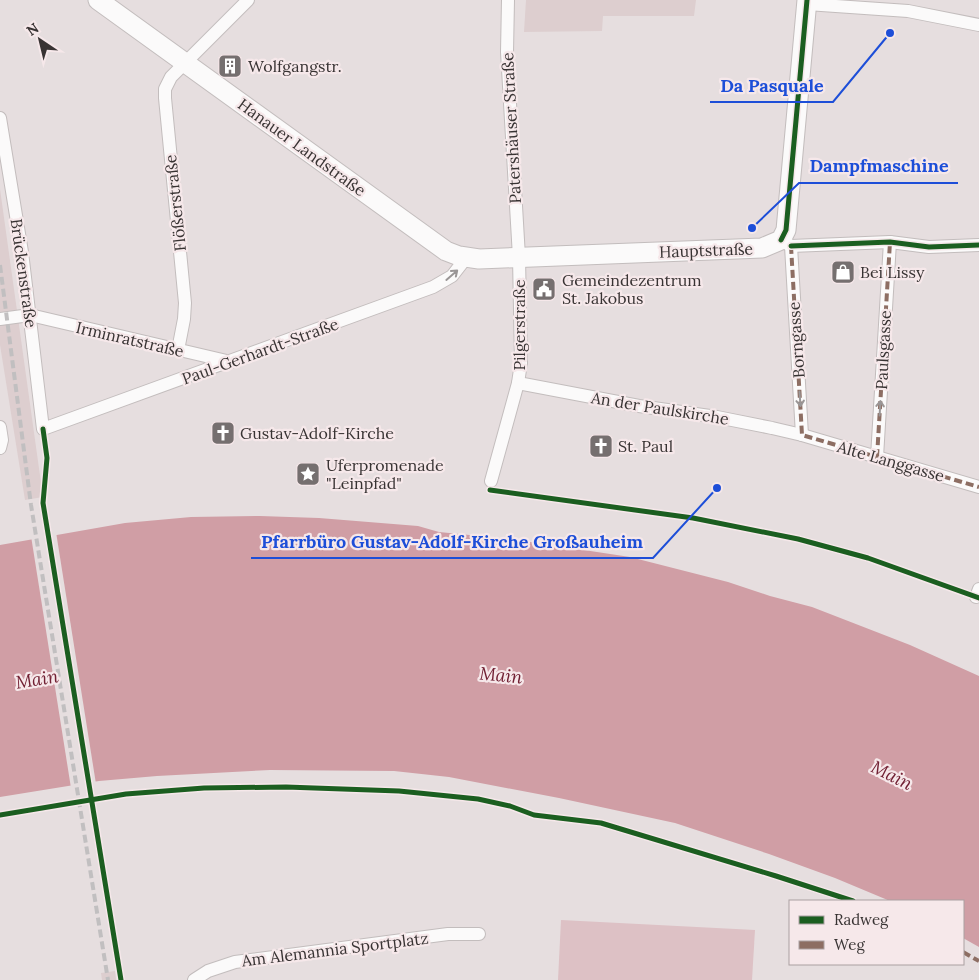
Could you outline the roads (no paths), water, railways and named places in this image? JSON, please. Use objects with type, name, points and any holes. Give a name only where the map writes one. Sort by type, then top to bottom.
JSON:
[{"type":"street","name":"Hanauer Landstraße","points":[[98,0],[446,251],[466,258],[519,257]]},
{"type":"street","name":"Flößerstraße","points":[[178,350],[185,303],[165,89],[171,77],[248,0]]},
{"type":"street","name":"Patershäuser Straße","points":[[508,0],[507,52],[519,257]]},
{"type":"street","points":[[786,243],[807,2],[908,11],[979,26]]},
{"type":"street","name":"Brückenstraße","points":[[0,118],[22,252],[43,429]]},
{"type":"street","name":"Hauptstraße","points":[[519,257],[762,248],[786,243],[890,242],[929,247],[979,245]]},
{"type":"street","name":"Paulsgasse","points":[[877,457],[890,242]]},
{"type":"street","name":"Borngasse","points":[[786,243],[802,435]]},
{"type":"street","name":"Pilgerstraße","points":[[492,481],[518,383],[521,352],[519,257]]},
{"type":"street","name":"Paul-Gerhardt-Straße","points":[[43,429],[434,287],[452,276],[466,258]]},
{"type":"street","name":"Irminratstraße","points":[[0,318],[30,315],[230,362]]},
{"type":"street","name":"An der Paulskirche","points":[[518,383],[639,406],[725,419],[802,435]]},
{"type":"street","points":[[0,427],[2,440],[0,448]]},
{"type":"street","name":"Alte Langgasse","points":[[802,435],[979,487]]},
{"type":"street","name":"Am Alemannia Sportplatz","points":[[194,980],[208,971],[236,962],[448,934],[479,934]]},
{"type":"water","name":"Main","points":[[260,516],[319,518],[418,526],[439,532],[511,539],[630,557],[728,582],[812,607],[910,645],[979,676],[979,947],[964,939],[964,900],[888,900],[769,854],[675,823],[449,777],[394,771],[270,770],[99,781],[0,797],[0,545],[125,523],[191,517]]},
{"type":"railway","points":[[0,265],[31,505],[108,980]]},
{"type":"place","name":"Da Pasquale","points":[[890,33]]},
{"type":"place","name":"Wolfgangstr.","points":[[230,66]]},
{"type":"place","name":"Dampfmaschine","points":[[752,228]]},
{"type":"place","name":"Bei Lissy","points":[[843,272]]},
{"type":"place","name":"Gemeindezentrum St. Jakobus","points":[[544,289]]},
{"type":"place","name":"Gustav-Adolf-Kirche","points":[[223,433]]},
{"type":"place","name":"St. Paul","points":[[601,446]]},
{"type":"place","name":"Uferpromenade \"Leinpfad\"","points":[[308,474]]},
{"type":"place","name":"Pfarrbüro Gustav-Adolf-Kirche Großauheim","points":[[717,488]]}]
